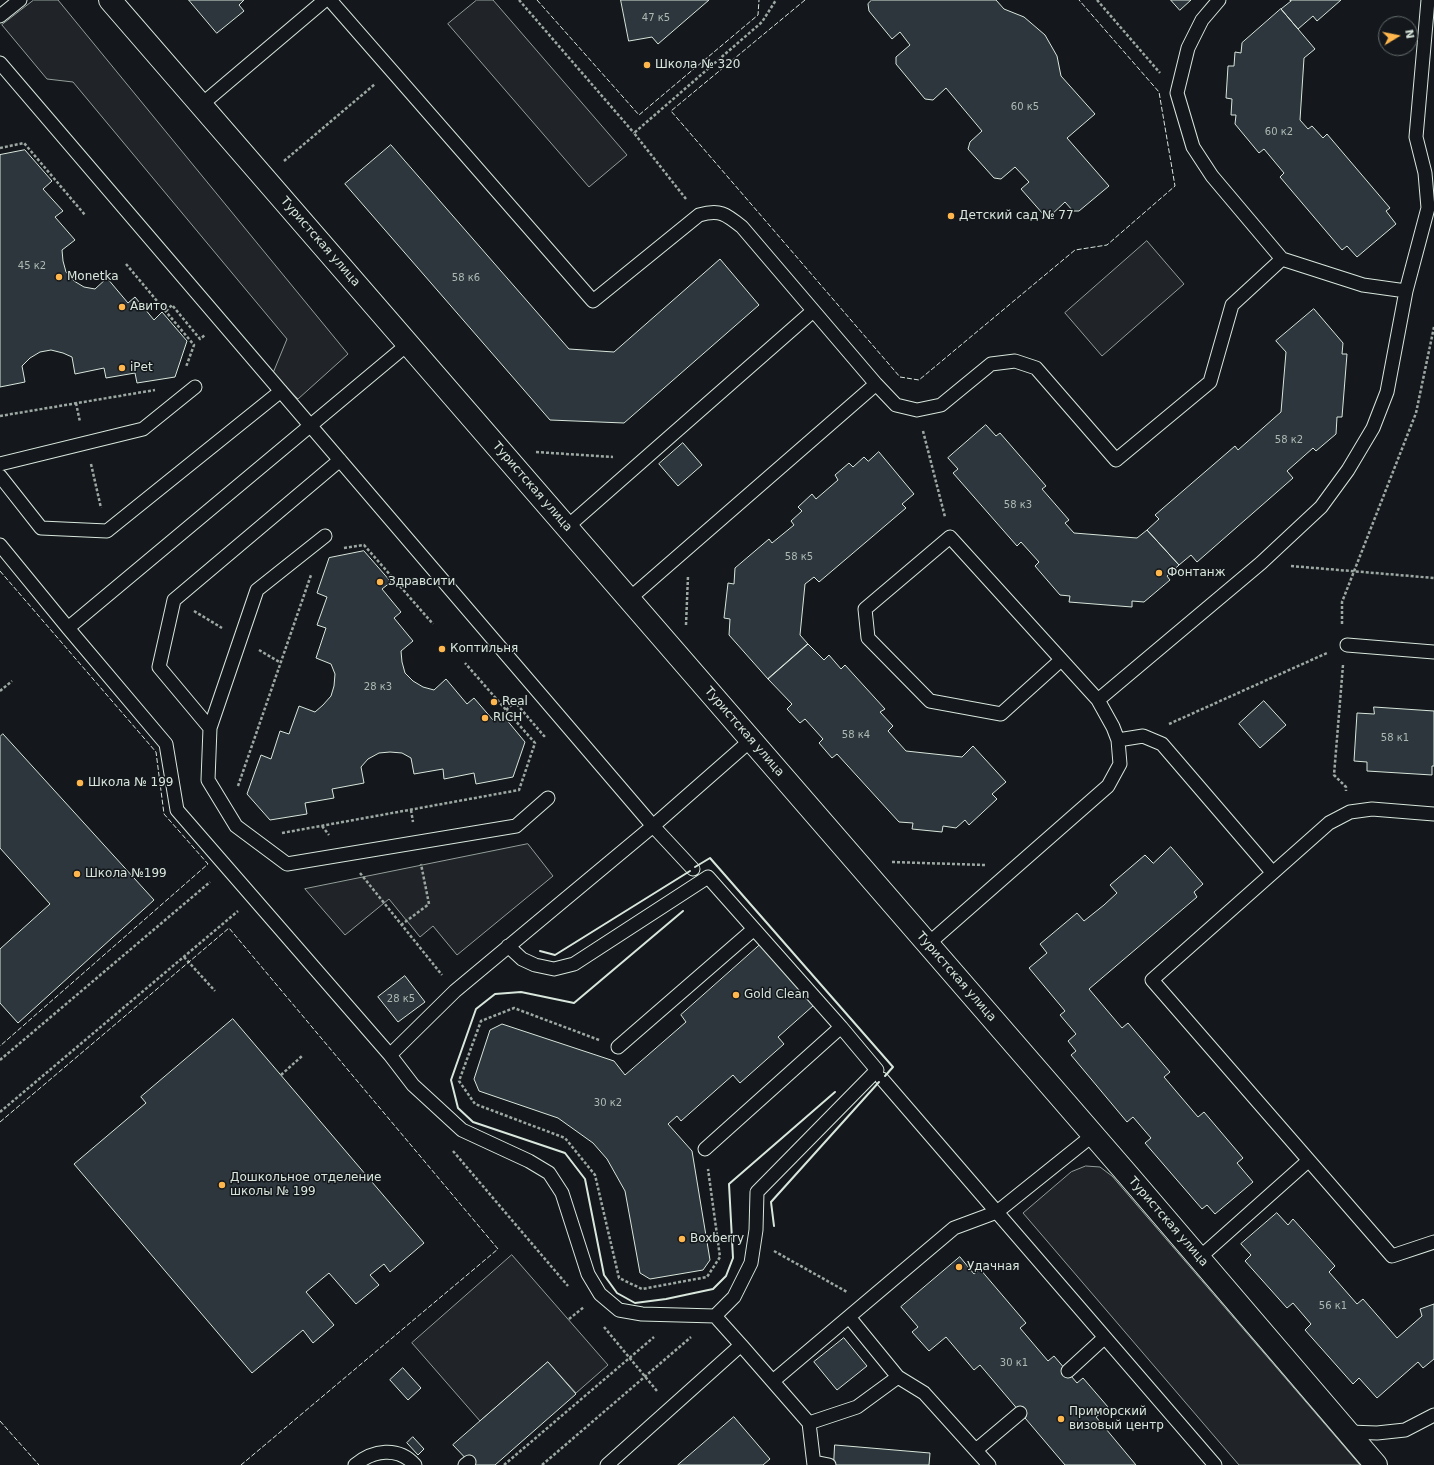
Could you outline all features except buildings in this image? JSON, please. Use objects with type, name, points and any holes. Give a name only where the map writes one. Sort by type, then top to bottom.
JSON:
[{"type":"street","name":"Туристская улица","points":[[110,0],[928,944],[1376,1465]]},
{"type":"lane","points":[[0,16],[20,0]]},
{"type":"lane","points":[[201,105],[325,0]]},
{"type":"lane","points":[[330,0],[594,301],[699,215],[712,211],[728,216],[742,227],[876,384],[896,405],[917,410],[941,404],[991,364],[1015,361],[1036,368],[1116,460],[1210,382],[1232,305],[1282,259]]},
{"type":"lane","points":[[1218,0],[1202,20],[1188,48],[1177,93],[1193,147],[1212,176],[1282,259],[1363,285],[1406,291]]},
{"type":"lane","points":[[1098,700],[1261,563],[1321,507],[1348,470],[1373,428],[1387,392],[1406,291],[1428,208],[1425,173],[1416,137],[1428,0]]},
{"type":"lane","points":[[0,63],[653,826],[693,869]]},
{"type":"lane","points":[[567,527],[813,311]]},
{"type":"lane","points":[[68,628],[408,344]]},
{"type":"lane","points":[[629,599],[876,384]]},
{"type":"lane","points":[[0,464],[143,429],[195,387]]},
{"type":"lane","points":[[0,476],[40,528],[107,531],[281,391]]},
{"type":"lane","points":[[210,728],[159,667],[174,600],[340,460]]},
{"type":"lane","points":[[325,536],[257,590],[210,728],[208,780],[236,826],[287,864],[516,826],[548,798]]},
{"type":"lane","points":[[928,944],[1108,786],[1120,764],[1118,740],[1113,727],[1098,700],[950,537],[865,609],[868,638],[930,701],[1001,714],[1061,660]]},
{"type":"lane","points":[[0,545],[166,744],[177,810],[414,1085],[462,1130],[529,1160],[549,1174],[562,1193],[588,1274],[600,1294],[619,1310],[642,1314],[715,1316],[734,1297],[751,1263],[755,1240],[757,1192],[877,1070],[841,1027],[708,877],[574,964],[554,970],[534,965],[522,959],[508,946]]},
{"type":"lane","points":[[1345,645],[1434,652]]},
{"type":"lane","points":[[1118,740],[1143,736],[1162,744],[1272,872]]},
{"type":"lane","points":[[390,1056],[455,991],[653,826],[751,740]]},
{"type":"lane","points":[[1434,814],[1372,809],[1350,812],[1329,823],[1152,980],[1392,1256],[1434,1242]]},
{"type":"lane","points":[[618,1047],[754,929]]},
{"type":"lane","points":[[705,1149],[841,1027]]},
{"type":"lane","points":[[882,1079],[1215,1465]]},
{"type":"lane","points":[[773,1381],[954,1228],[997,1212],[1093,1135]]},
{"type":"lane","points":[[1199,1258],[1308,1161]]},
{"type":"lane","points":[[715,1316],[809,1423],[814,1464],[829,1465]]},
{"type":"lane","points":[[849,1317],[898,1377],[924,1393],[989,1465]]},
{"type":"lane","points":[[1068,1371],[1104,1338]]},
{"type":"lane","points":[[607,1465],[741,1346]]},
{"type":"lane","points":[[809,1423],[857,1408],[898,1377]]},
{"type":"lane","points":[[976,1450],[1020,1413]]},
{"type":"lane","points":[[1349,1432],[1377,1433],[1405,1430],[1434,1414]]},
{"type":"lane","points":[[355,1465],[363,1458],[380,1452],[398,1453],[415,1465]]},
{"type":"path","points":[[519,0],[634,133],[699,215]]},
{"type":"path","points":[[634,133],[762,22],[776,0]]},
{"type":"path","points":[[1097,0],[1177,93]]},
{"type":"path","points":[[264,178],[391,70]]},
{"type":"path","points":[[0,148],[24,143],[86,216]]},
{"type":"path","points":[[126,264],[194,345],[185,372]]},
{"type":"path","points":[[166,311],[172,305],[200,339]]},
{"type":"path","points":[[1350,812],[1346,787],[1334,775],[1345,645],[1342,602],[1416,412],[1434,327]]},
{"type":"path","points":[[0,416],[158,389]]},
{"type":"path","points":[[76,403],[107,531]]},
{"type":"path","points":[[917,410],[950,537]]},
{"type":"path","points":[[500,450],[644,459]]},
{"type":"path","points":[[342,549],[364,545],[433,624]]},
{"type":"path","points":[[685,663],[690,546]]},
{"type":"path","points":[[1261,563],[1434,578]]},
{"type":"path","points":[[237,788],[311,575]]},
{"type":"path","points":[[1143,736],[1345,645]]},
{"type":"path","points":[[278,834],[519,790],[535,744],[465,663]]},
{"type":"path","points":[[0,692],[12,681]]},
{"type":"path","points":[[506,710],[515,702],[544,736]]},
{"type":"path","points":[[401,925],[429,904],[411,810]]},
{"type":"path","points":[[322,826],[444,978]]},
{"type":"path","points":[[855,860],[1017,866]]},
{"type":"path","points":[[0,1060],[227,867]]},
{"type":"path","points":[[0,1112],[254,898]]},
{"type":"path","points":[[184,957],[215,991]]},
{"type":"path","points":[[618,1047],[514,1008],[482,1021],[459,1081],[475,1104],[564,1138],[595,1175],[619,1278],[642,1289],[707,1277],[720,1257],[705,1149]]},
{"type":"path","points":[[281,1075],[302,1056]]},
{"type":"path","points":[[451,1148],[570,1288]]},
{"type":"path","points":[[755,1240],[866,1303]]},
{"type":"path","points":[[504,1465],[680,1315]]},
{"type":"path","points":[[542,1465],[715,1316]]},
{"type":"path","points":[[600,1323],[672,1407]]},
{"type":"path","points":[[509,1461],[513,1465]]},
{"type":"shaded area","points":[[34,0],[58,0],[348,354],[298,399],[273,373],[287,339],[73,82],[47,79],[2,25]]},
{"type":"shaded area","points":[[477,0],[493,0],[627,155],[589,187],[448,24]]},
{"type":"shaded area","points":[[1147,241],[1184,284],[1102,356],[1065,313]]},
{"type":"shaded area","points":[[528,844],[553,876],[457,955],[433,926],[420,937],[389,899],[345,935],[305,889]]},
{"type":"shaded area","points":[[1086,1166],[1100,1167],[1112,1176],[1360,1465],[1239,1465],[1023,1213],[1071,1172]]},
{"type":"shaded area","points":[[512,1255],[608,1365],[576,1393],[548,1362],[480,1421],[412,1343]]},
{"type":"fence","points":[[537,0],[639,115],[758,15],[759,0]]},
{"type":"fence","points":[[805,0],[671,111],[900,377],[919,380],[1075,250],[1107,245],[1175,186],[1159,92],[1079,0]]},
{"type":"fence","points":[[0,571],[156,752],[164,814],[208,864],[0,1046]]},
{"type":"fence","points":[[0,1122],[229,928],[498,1249],[241,1465]]},
{"type":"fence","points":[[0,1421],[39,1465]]},
{"type":"wall","points":[[695,867],[710,858],[893,1067],[885,1076]]},
{"type":"wall","points":[[540,951],[555,955],[690,871]]},
{"type":"wall","points":[[683,911],[574,1003],[521,992],[495,994],[476,1009],[451,1080],[458,1108],[473,1122],[565,1153],[585,1179],[604,1275],[617,1293],[635,1303],[666,1299],[713,1289],[726,1276],[733,1258],[729,1184],[835,1092]]},
{"type":"wall","points":[[774,1226],[771,1202],[879,1082]]},
{"type":"place","name":"Школа № 320","points":[[647,65]]},
{"type":"place","name":"Детский сад № 77","points":[[951,216]]},
{"type":"place","name":"Monetka","points":[[59,277]]},
{"type":"place","name":"Авито","points":[[122,307]]},
{"type":"place","name":"iРet","points":[[122,368]]},
{"type":"place","name":"Фонтанж","points":[[1159,573]]},
{"type":"place","name":"Здравсити","points":[[380,582]]},
{"type":"place","name":"Коптильня","points":[[442,649]]},
{"type":"place","name":"Real","points":[[494,702]]},
{"type":"place","name":"RICH","points":[[485,718]]},
{"type":"place","name":"Школа № 199","points":[[80,783]]},
{"type":"place","name":"Школа №199","points":[[77,874]]},
{"type":"place","name":"Gold Clean","points":[[736,995]]},
{"type":"place","name":"Дошкольное отделение школы № 199","points":[[222,1185]]},
{"type":"place","name":"Boxberry","points":[[682,1239]]},
{"type":"place","name":"Удачная","points":[[959,1267]]},
{"type":"place","name":"Приморский визовый центр","points":[[1061,1419]]}]
